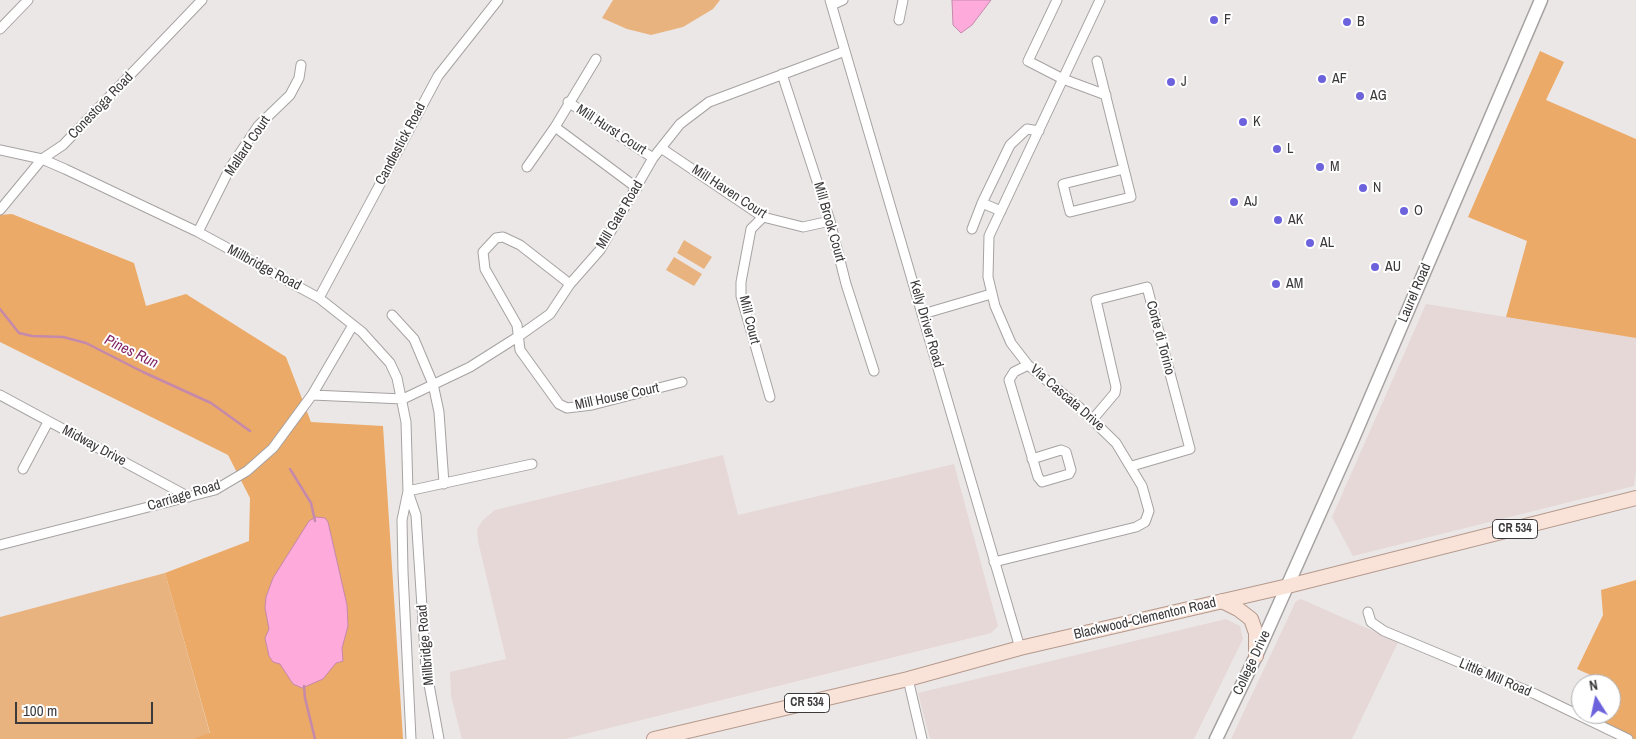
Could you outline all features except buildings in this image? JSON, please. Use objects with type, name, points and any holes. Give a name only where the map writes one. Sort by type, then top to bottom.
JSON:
[{"type":"main road","name":"Laurel Road","points":[[1288,586],[1541,0]]},
{"type":"main road","name":"Blackwood-Clementon Road","points":[[654,739],[908,679],[1020,648],[1288,586],[1636,498]]},
{"type":"main road","name":"College Drive","points":[[1216,739],[1288,586]]},
{"type":"main road","points":[[1222,601],[1238,609],[1251,619],[1256,633],[1256,656]]},
{"type":"street","points":[[0,29],[28,0]]},
{"type":"street","name":"Conestoga Road","points":[[0,210],[42,159],[63,145],[202,0]]},
{"type":"street","name":"Candlestick Road","points":[[319,298],[438,76],[498,0]]},
{"type":"street","points":[[831,3],[842,0]]},
{"type":"street","points":[[899,20],[903,0]]},
{"type":"street","points":[[1058,0],[1028,61],[1064,79],[1106,95]]},
{"type":"street","name":"Via Cascata Drive","points":[[994,562],[1136,527],[1145,522],[1148,505],[1132,466],[1116,443],[1093,419],[1028,365],[1011,343],[991,294],[987,244],[1100,0]]},
{"type":"street","name":"Kelly Driver Road","points":[[831,3],[1020,648]]},
{"type":"street","name":"Mill Gate Road","points":[[403,399],[470,367],[550,314],[570,284],[600,250],[653,158],[680,124],[709,102],[845,50]]},
{"type":"street","points":[[527,167],[596,59]]},
{"type":"street","points":[[1097,61],[1106,95],[1131,197],[1070,212],[1062,184],[1124,169]]},
{"type":"street","name":"Mallard Court","points":[[198,232],[230,168],[258,126],[290,95],[299,78],[301,65]]},
{"type":"street","name":"Mill Brook Court","points":[[782,74],[830,221],[846,284],[874,371]]},
{"type":"street","name":"Mill Hurst Court","points":[[568,102],[653,158]]},
{"type":"street","points":[[554,127],[637,188]]},
{"type":"street","points":[[972,229],[982,203],[1010,145],[1027,129],[1039,131]]},
{"type":"street","name":"Mill Haven Court","points":[[661,148],[763,217],[803,227],[830,221]]},
{"type":"street","name":"Millbridge Road","points":[[0,150],[42,159],[198,232],[319,298],[362,332],[390,363],[403,399],[406,422],[408,492],[402,520],[411,739]]},
{"type":"street","points":[[982,203],[1001,211]]},
{"type":"street","name":"Mill Court","points":[[763,217],[751,229],[741,282],[741,296],[770,397]]},
{"type":"street","name":"Mill House Court","points":[[570,284],[520,245],[503,237],[492,242],[483,252],[482,259],[485,269],[517,325],[520,350],[559,404],[567,408],[592,405],[682,382]]},
{"type":"street","name":"Corte di Torino","points":[[1093,419],[1115,393],[1116,387],[1096,300],[1146,287],[1190,449],[1132,466]]},
{"type":"street","points":[[923,314],[991,294]]},
{"type":"street","points":[[392,315],[414,339],[434,384],[439,412],[444,484]]},
{"type":"street","name":"Carriage Road","points":[[0,545],[215,490],[247,471],[273,448],[312,395],[353,325]]},
{"type":"street","points":[[1028,365],[1014,372],[1009,380],[1032,459],[1038,478],[1042,482],[1069,474],[1071,470],[1066,452],[1061,450],[1032,459]]},
{"type":"street","name":"Midway Drive","points":[[0,395],[189,497]]},
{"type":"street","points":[[312,395],[403,399]]},
{"type":"street","points":[[23,469],[48,422]]},
{"type":"street","points":[[408,492],[532,464]]},
{"type":"street","name":"Millbridge Road","points":[[408,492],[416,515],[426,668],[439,739]]},
{"type":"street","name":"Little Mill Road","points":[[1368,612],[1371,622],[1384,631],[1535,694],[1628,739]]},
{"type":"street","points":[[908,679],[922,739]]},
{"type":"shaded area","points":[[613,0],[720,0],[713,9],[683,27],[651,35],[627,29],[602,18]]},
{"type":"shaded area","points":[[952,0],[991,0],[972,25],[961,33],[953,25]]},
{"type":"shaded area","points":[[1540,51],[1564,62],[1546,100],[1636,139],[1636,338],[1506,317],[1527,241],[1468,217]]},
{"type":"shaded area","points":[[12,214],[134,263],[146,306],[186,294],[286,357],[311,422],[383,426],[403,739],[191,739],[210,733],[165,573],[249,541],[250,498],[228,455],[0,342],[0,215]]},
{"type":"shaded area","points":[[684,240],[712,257],[704,269],[677,253]]},
{"type":"shaded area","points":[[674,257],[702,274],[694,286],[666,270]]},
{"type":"shaded area","points":[[1426,304],[1636,338],[1636,471],[1634,486],[1353,556],[1332,517]]},
{"type":"shaded area","points":[[723,455],[738,515],[954,464],[998,626],[991,633],[565,739],[462,739],[451,696],[450,672],[506,659],[478,541],[477,529],[483,520],[495,510]]},
{"type":"shaded area","points":[[316,517],[325,518],[328,522],[347,605],[348,626],[342,648],[343,661],[336,663],[323,679],[302,688],[293,684],[280,664],[273,662],[269,656],[265,638],[269,629],[265,608],[266,597],[273,578],[309,521]]},
{"type":"shaded area","points":[[165,573],[210,734],[191,739],[0,739],[0,617]]},
{"type":"shaded area","points":[[1636,580],[1636,739],[1622,739],[1600,729],[1601,724],[1621,724],[1621,674],[1588,674],[1577,669],[1603,615],[1601,590]]},
{"type":"shaded area","points":[[1301,599],[1398,642],[1352,739],[1231,739],[1296,601]]},
{"type":"shaded area","points":[[1226,619],[1240,626],[1243,639],[1194,739],[930,739],[918,693]]},
{"type":"waterway","name":"Pines Run","points":[[0,309],[19,333],[32,336],[63,337],[86,343],[211,403],[250,431]]},
{"type":"waterway","name":"Pines Run","points":[[290,469],[311,503],[315,521]]},
{"type":"waterway","name":"Pines Run","points":[[304,686],[315,739]]},
{"type":"place","name":"F","points":[[1214,20]]},
{"type":"place","name":"B","points":[[1347,22]]},
{"type":"place","name":"AF","points":[[1322,79]]},
{"type":"place","name":"J","points":[[1171,82]]},
{"type":"place","name":"AG","points":[[1360,96]]},
{"type":"place","name":"K","points":[[1243,122]]},
{"type":"place","name":"L","points":[[1277,149]]},
{"type":"place","name":"M","points":[[1320,167]]},
{"type":"place","name":"N","points":[[1363,188]]},
{"type":"place","name":"AJ","points":[[1234,202]]},
{"type":"place","name":"O","points":[[1404,211]]},
{"type":"place","name":"AK","points":[[1278,220]]},
{"type":"place","name":"AL","points":[[1310,243]]},
{"type":"place","name":"AU","points":[[1375,267]]},
{"type":"place","name":"AM","points":[[1276,284]]}]
